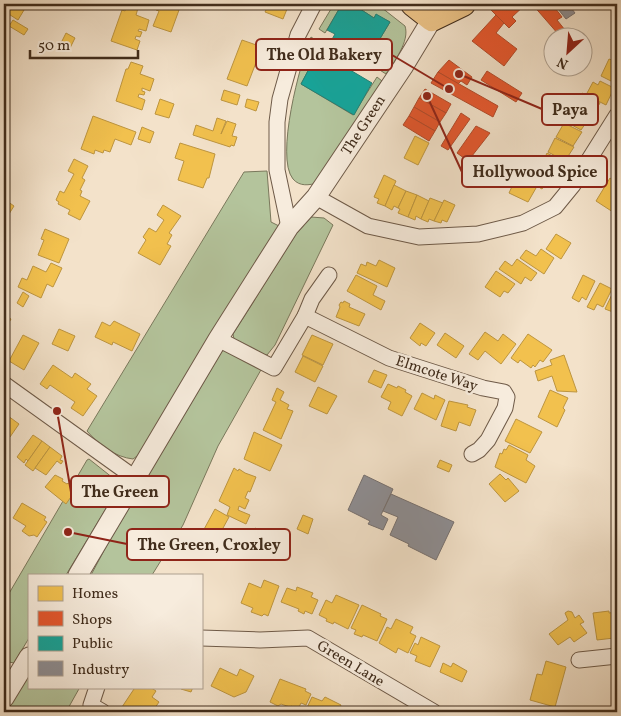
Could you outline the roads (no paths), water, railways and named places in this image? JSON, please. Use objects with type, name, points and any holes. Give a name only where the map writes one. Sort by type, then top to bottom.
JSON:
[{"type":"main road","points":[[413,4],[432,19],[463,4]]},
{"type":"street","points":[[289,227],[277,170],[277,122],[280,99],[298,35],[314,4]]},
{"type":"street","name":"The Green","points":[[79,574],[218,339],[289,227],[316,197],[403,67],[432,19]]},
{"type":"street","points":[[316,197],[368,226],[419,237],[478,234],[523,223],[554,207],[573,185],[617,115]]},
{"type":"street","points":[[218,339],[274,368],[305,316],[312,298],[329,275]]},
{"type":"street","name":"Elmcote Way","points":[[305,316],[389,358],[483,388],[504,392],[507,397],[505,408],[488,440],[479,450],[472,454]]},
{"type":"street","points":[[4,384],[135,478]]},
{"type":"street","name":"Green Lane","points":[[202,638],[260,640],[308,638],[434,712]]},
{"type":"street","points":[[578,660],[617,656]]},
{"type":"street","points":[[4,698],[28,660]]},
{"type":"street","points":[[97,688],[92,705],[103,712]]},
{"type":"place","name":"Paya","points":[[459,74]]},
{"type":"place","name":"The Old Bakery","points":[[449,89]]},
{"type":"place","name":"Hollywood Spice","points":[[427,96]]},
{"type":"place","name":"The Green","points":[[57,411]]},
{"type":"place","name":"The Green, Croxley","points":[[68,532]]}]
